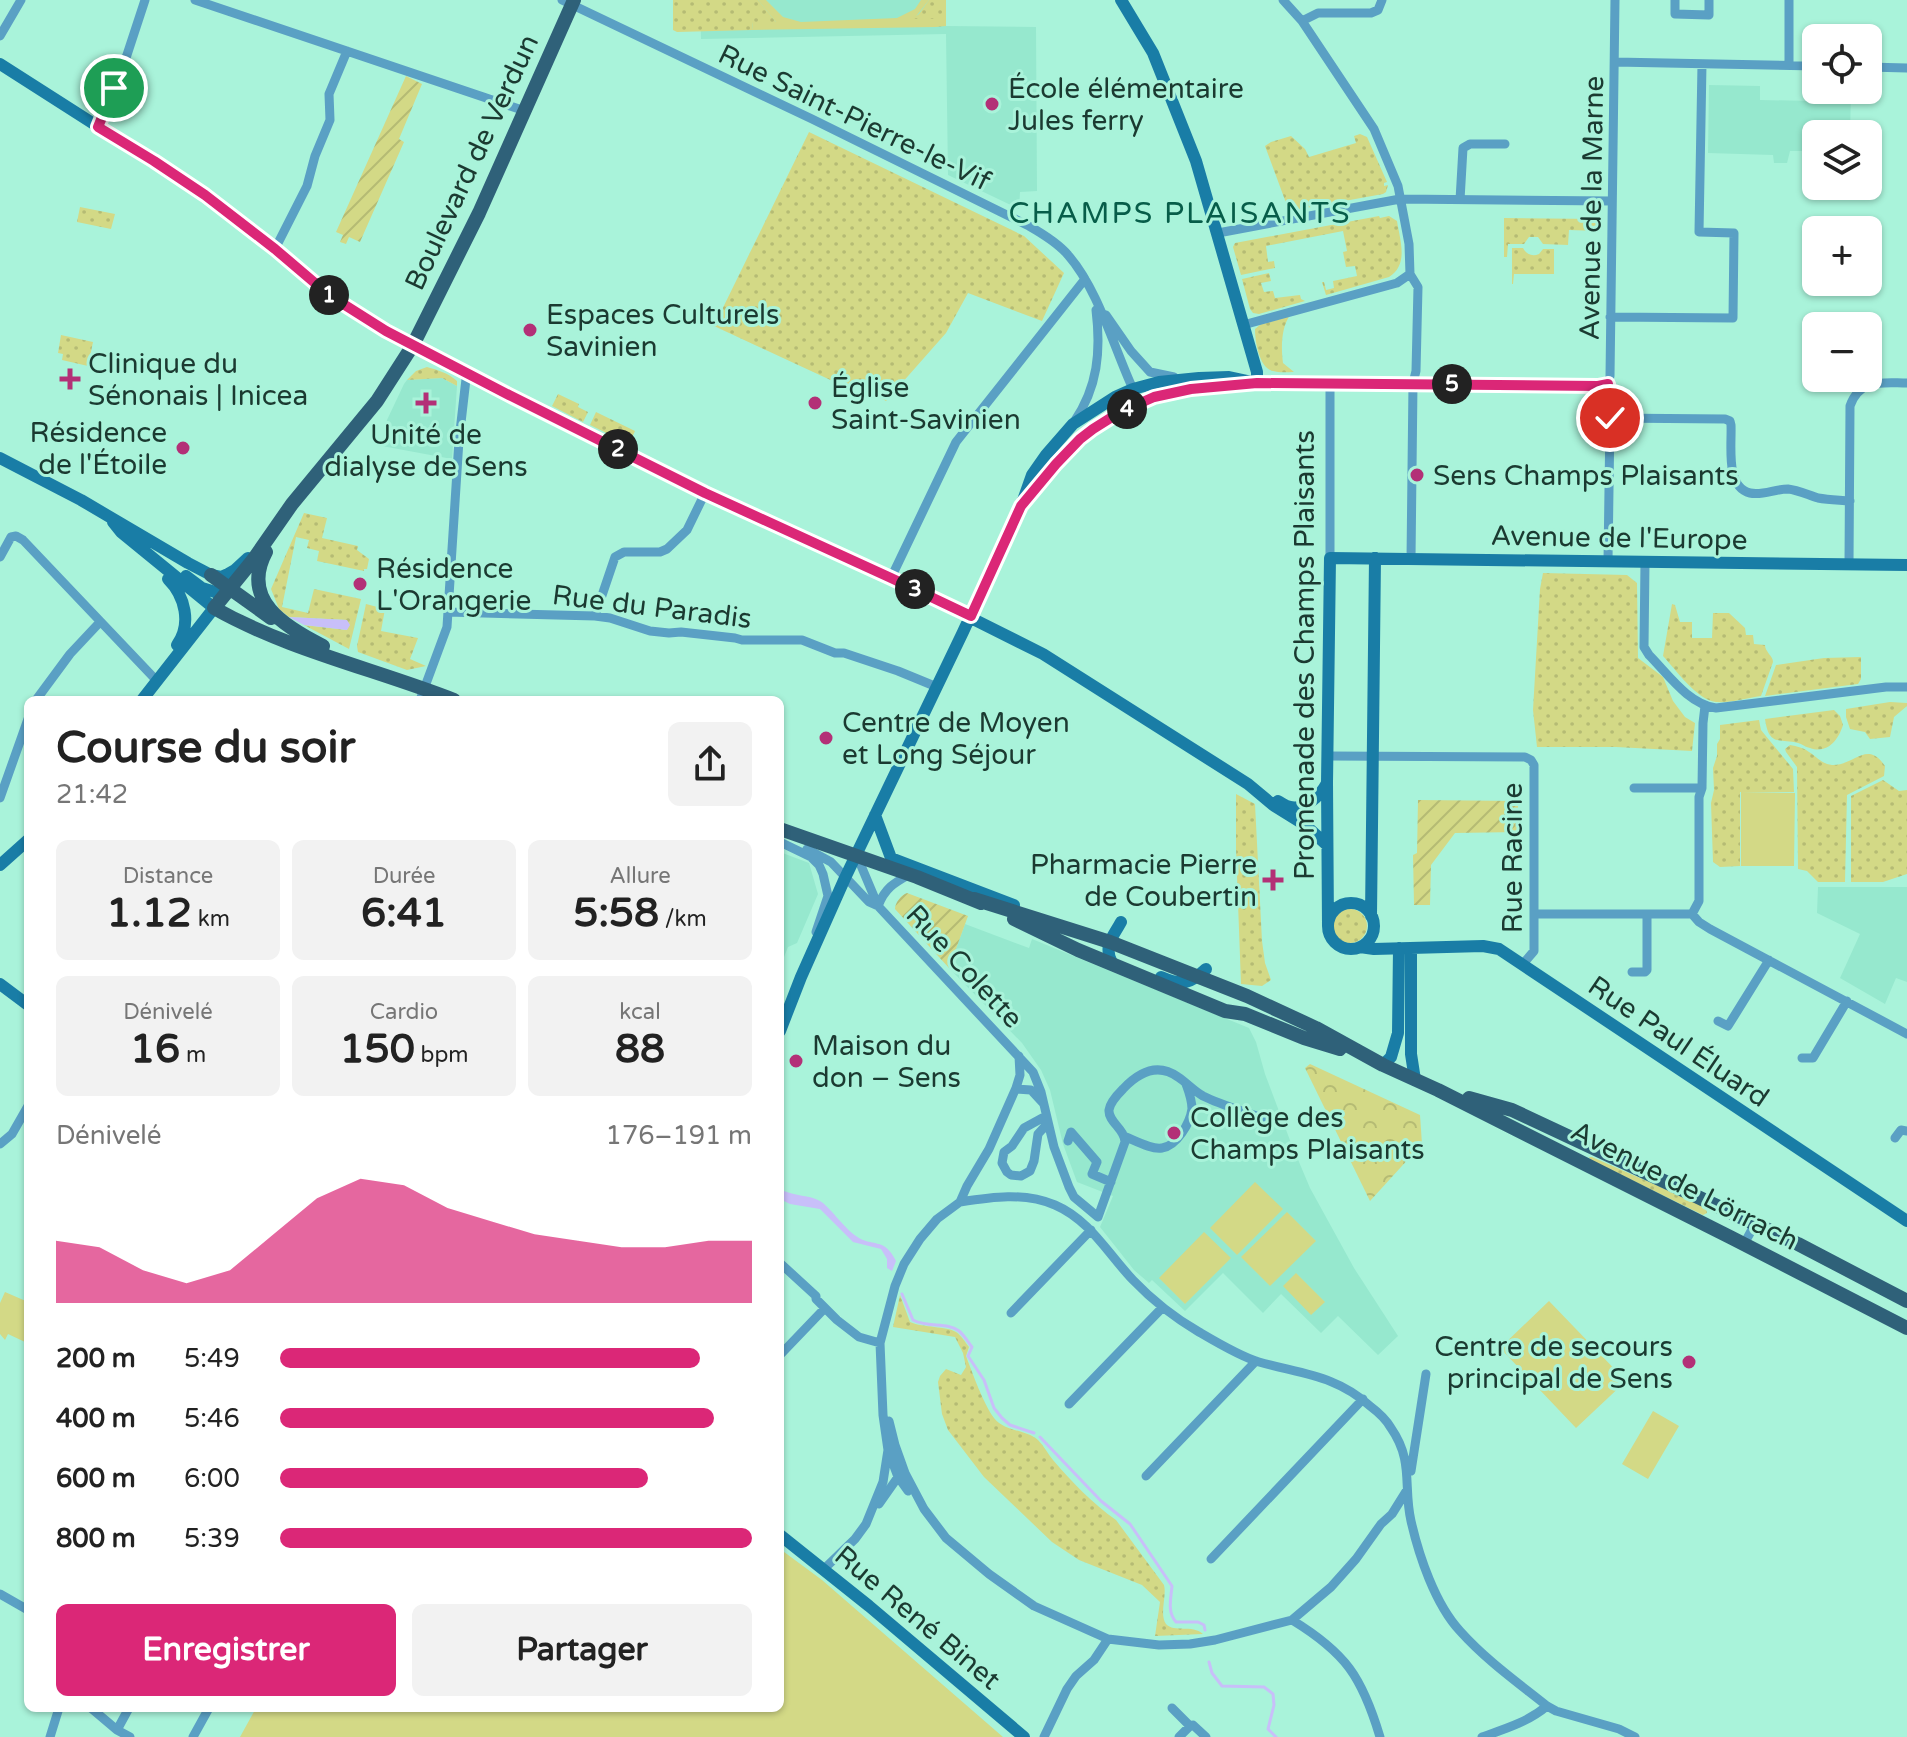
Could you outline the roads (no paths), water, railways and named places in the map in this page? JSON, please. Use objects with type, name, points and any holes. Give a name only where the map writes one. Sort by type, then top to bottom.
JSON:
[{"type":"main road","name":"Boulevard de Verdun","points":[[292,504],[377,401],[413,345],[479,213],[569,2]]},
{"type":"main road","points":[[222,598],[292,504]]},
{"type":"main road","points":[[292,504],[257,573],[266,604],[276,618],[301,635],[422,694]]},
{"type":"main road","points":[[211,575],[222,598],[244,605],[310,650],[381,674]]},
{"type":"main road","points":[[222,598],[253,606],[332,658]]},
{"type":"main road","name":"Avenue de Lörrach","points":[[784,830],[974,899],[1202,973],[1904,1327]]},
{"type":"main road","name":"Avenue de Lörrach","points":[[974,899],[1078,950],[1225,1011],[1245,1014],[1304,1038],[1367,1057]]},
{"type":"main road","name":"Avenue de Lörrach","points":[[1438,1090],[1512,1110],[1755,1224],[1907,1301]]},
{"type":"main road","points":[[1847,1270],[1907,1293]]},
{"type":"street","points":[[0,36],[21,0]]},
{"type":"street","points":[[98,127],[124,64],[145,0]]},
{"type":"street","points":[[195,0],[525,111]]},
{"type":"street","points":[[1121,0],[1153,53],[1196,161],[1257,372],[1257,383]]},
{"type":"street","points":[[1283,0],[1302,21],[1374,129],[1398,186],[1409,244],[1410,274],[1418,287],[1413,383],[1411,559]]},
{"type":"street","points":[[1302,21],[1318,13],[1375,12],[1381,7],[1382,0]]},
{"type":"street","name":"Avenue de la Marne","points":[[1608,561],[1615,0]]},
{"type":"street","points":[[1675,0],[1675,14],[1709,15],[1709,0]]},
{"type":"street","points":[[1789,0],[1789,65]]},
{"type":"street","name":"Rue Saint-Pierre-le-Vif","points":[[569,2],[1031,227],[1059,245],[1085,279],[1133,389]]},
{"type":"street","points":[[275,249],[307,186],[330,120],[329,94],[347,51]]},
{"type":"street","points":[[1615,62],[1802,65]]},
{"type":"street","points":[[0,64],[205,195],[337,301],[413,345],[705,493],[971,616],[1043,654],[1260,792],[1290,807],[1302,806],[1322,793],[1327,783]]},
{"type":"street","points":[[1610,317],[1733,318],[1734,233],[1699,232],[1702,64]]},
{"type":"street","points":[[1882,67],[1907,68]]},
{"type":"street","points":[[1460,200],[1463,148],[1470,144],[1505,144]]},
{"type":"street","points":[[1218,233],[1400,199],[1612,201]]},
{"type":"street","points":[[1243,325],[1397,283],[1410,274]]},
{"type":"street","points":[[891,578],[956,442],[1085,279]]},
{"type":"street","name":"Rue Saint-Pierre-le-Vif","points":[[1095,299],[1150,378]]},
{"type":"street","name":"Rue Saint-Pierre-le-Vif","points":[[1073,424],[1092,389],[1098,360],[1100,338],[1095,299]]},
{"type":"street","points":[[422,694],[447,627],[459,440],[468,374]]},
{"type":"street","points":[[784,1021],[845,878],[971,616],[1032,475],[1060,437],[1073,424],[1150,378],[1229,377],[1257,383]]},
{"type":"street","points":[[1147,400],[1150,378]]},
{"type":"street","points":[[1021,506],[1080,439],[1120,412],[1147,400],[1191,389],[1257,383],[1608,384]]},
{"type":"street","points":[[1849,564],[1852,399],[1867,385],[1907,383]]},
{"type":"street","name":"Promenade des Champs Plaisants","points":[[1328,926],[1330,385]]},
{"type":"street","points":[[1133,389],[1147,400]]},
{"type":"street","points":[[1610,418],[1725,419],[1730,421],[1732,475],[1745,491],[1751,494],[1788,489],[1830,500],[1850,501]]},
{"type":"street","points":[[0,458],[58,487],[188,563],[221,577],[245,562],[292,504]]},
{"type":"street","points":[[595,616],[615,557],[624,552],[660,552],[667,549],[687,530],[705,493]]},
{"type":"street","points":[[107,516],[177,587],[183,601],[185,632],[144,696]]},
{"type":"street","points":[[107,516],[202,588],[222,598]]},
{"type":"street","points":[[0,557],[9,538],[16,536],[23,540],[155,679]]},
{"type":"street","points":[[136,544],[222,598]]},
{"type":"street","name":"Avenue de l'Europe","points":[[1330,558],[1907,565]]},
{"type":"street","points":[[1360,947],[1373,933],[1375,558]]},
{"type":"street","points":[[1645,562],[1644,647],[1695,701],[1705,706],[1716,708],[1907,687]]},
{"type":"street","points":[[140,696],[222,598]]},
{"type":"street","name":"Rue du Paradis","points":[[448,612],[595,616],[650,631],[742,640],[802,640],[937,687]]},
{"type":"street","points":[[39,696],[70,654],[100,622]]},
{"type":"street","points":[[1692,914],[1699,901],[1699,797],[1702,788],[1705,706]]},
{"type":"street","points":[[0,798],[24,730]]},
{"type":"street","name":"Rue Racine","points":[[1328,756],[1525,757],[1531,760],[1534,765],[1534,951],[1522,965]]},
{"type":"street","points":[[1634,788],[1702,788]]},
{"type":"street","points":[[1260,792],[1327,845]]},
{"type":"street","points":[[875,815],[891,858],[1110,942]]},
{"type":"street","name":"Rue Colette","points":[[784,841],[821,855],[869,902],[878,906]]},
{"type":"street","points":[[784,842],[819,865],[828,896],[801,977]]},
{"type":"street","points":[[1,863],[24,843]]},
{"type":"street","name":"Rue Colette","points":[[857,856],[878,906],[1033,1072],[1074,1197],[1098,1217],[1111,1182]]},
{"type":"street","name":"Rue Colette","points":[[878,906],[890,885],[910,874]]},
{"type":"street","name":"Promenade des Champs Plaisants","points":[[1328,926],[1333,912],[1345,904],[1360,906],[1371,916]]},
{"type":"street","points":[[1535,914],[1692,914],[1699,922],[1907,1034]]},
{"type":"street","points":[[1632,972],[1647,970],[1647,914]]},
{"type":"street","points":[[1121,922],[1107,953],[1114,964],[1141,969],[1174,983],[1192,982],[1202,973]]},
{"type":"street","points":[[1328,926],[1336,944],[1349,949],[1405,948]]},
{"type":"street","points":[[1373,933],[1381,943],[1405,948]]},
{"type":"street","name":"Rue Paul Éluard","points":[[1405,948],[1483,946],[1499,949],[1907,1221]]},
{"type":"street","points":[[1383,1065],[1391,1057],[1398,1033],[1405,948]]},
{"type":"street","points":[[1405,948],[1415,1080]]},
{"type":"street","points":[[1718,1021],[1728,1026],[1769,960]]},
{"type":"street","points":[[0,984],[24,1002]]},
{"type":"street","points":[[1802,1058],[1813,1058],[1847,1001]]},
{"type":"street","points":[[960,1202],[993,1141],[1016,1089],[1020,1075],[1019,1056]]},
{"type":"street","points":[[1186,1084],[1191,1113],[1187,1125],[1167,1147],[1159,1149],[1126,1137],[1110,1116],[1109,1108],[1117,1095],[1134,1078],[1141,1073],[1160,1069],[1178,1076],[1202,1096],[1262,1118]]},
{"type":"street","points":[[1016,1089],[1031,1090],[1043,1104]]},
{"type":"street","points":[[0,1144],[12,1134],[24,1113]]},
{"type":"street","points":[[1048,1124],[1038,1134],[1030,1171],[1021,1176],[1007,1172],[1002,1163],[1004,1152],[1024,1128],[1048,1124]]},
{"type":"street","points":[[1895,1138],[1901,1130],[1907,1131]]},
{"type":"street","points":[[1068,1141],[1071,1132],[1097,1162],[1092,1174],[1111,1182],[1126,1137]]},
{"type":"street","points":[[866,1524],[883,1482],[888,1450],[880,1343],[904,1264],[937,1219],[960,1202],[1004,1196],[1056,1205],[1091,1230],[1131,1278],[1162,1308],[1201,1333],[1256,1361],[1327,1378],[1343,1385],[1383,1417],[1403,1449],[1408,1469],[1410,1520],[1431,1585],[1459,1630],[1500,1669],[1547,1706],[1635,1737]]},
{"type":"street","points":[[1744,1244],[1755,1224]]},
{"type":"street","points":[[1011,1313],[1091,1230]]},
{"type":"street","points":[[784,1267],[859,1337],[880,1343]]},
{"type":"street","points":[[784,1351],[825,1308]]},
{"type":"street","points":[[1069,1404],[1162,1308]]},
{"type":"street","points":[[1146,1476],[1256,1361]]},
{"type":"street","points":[[882,1399],[908,1491],[946,1538],[996,1580],[1034,1606],[1108,1639],[1159,1645],[1190,1644],[1292,1620],[1331,1587],[1356,1559],[1408,1489],[1426,1374]]},
{"type":"street","points":[[1211,1559],[1363,1399]]},
{"type":"street","points":[[888,1450],[924,1509]]},
{"type":"street","points":[[883,1482],[890,1473],[900,1471]]},
{"type":"street","points":[[824,1569],[855,1539],[900,1471]]},
{"type":"street","points":[[886,1493],[897,1487],[908,1491]]},
{"type":"street","name":"Rue René Binet","points":[[784,1538],[1024,1737]]},
{"type":"street","points":[[0,1594],[24,1608]]},
{"type":"street","points":[[1292,1620],[1316,1635],[1347,1663],[1366,1698],[1380,1737]]},
{"type":"street","points":[[1044,1737],[1067,1689],[1094,1660],[1108,1639]]},
{"type":"street","points":[[1482,1737],[1525,1721],[1547,1706]]},
{"type":"street","points":[[1172,1708],[1206,1737]]},
{"type":"street","points":[[50,1737],[58,1712]]},
{"type":"street","points":[[96,1712],[130,1737]]},
{"type":"street","points":[[117,1730],[127,1712]]},
{"type":"street","points":[[193,1737],[207,1712]]},
{"type":"street","points":[[1179,1737],[1190,1726]]},
{"type":"waterway","points":[[902,1294],[913,1320],[954,1328],[961,1333],[972,1347],[968,1356],[984,1380],[994,1408],[1010,1425],[1034,1433]]},
{"type":"waterway","points":[[1040,1437],[1101,1501],[1130,1524],[1172,1586],[1170,1600],[1176,1622],[1198,1622],[1204,1625],[1205,1630]]},
{"type":"waterway","points":[[1209,1662],[1212,1673],[1222,1686],[1264,1687],[1273,1694],[1274,1705],[1268,1729],[1276,1737]]},
{"type":"place","name":"École élémentaire Jules ferry","points":[[992,104]]},
{"type":"place","name":"Espaces Culturels Savinien","points":[[530,330]]},
{"type":"place","name":"Clinique du Sénonais | Inicea","points":[[70,379]]},
{"type":"place","name":"Unité de dialyse de Sens","points":[[426,403]]},
{"type":"place","name":"Église Saint-Savinien","points":[[815,403]]},
{"type":"place","name":"Résidence de l'Étoile","points":[[183,448]]},
{"type":"place","name":"Sens Champs Plaisants","points":[[1417,475]]},
{"type":"place","name":"Résidence L'Orangerie","points":[[360,584]]},
{"type":"place","name":"Centre de Moyen et Long Séjour","points":[[826,738]]},
{"type":"place","name":"Pharmacie Pierre de Coubertin","points":[[1273,880]]},
{"type":"place","name":"Maison du don – Sens","points":[[796,1061]]},
{"type":"place","name":"Collège des Champs Plaisants","points":[[1174,1133]]},
{"type":"place","name":"Centre de secours principal de Sens","points":[[1689,1362]]},
{"type":"district","name":"CHAMPS PLAISANTS","points":[[1180,213]]}]
